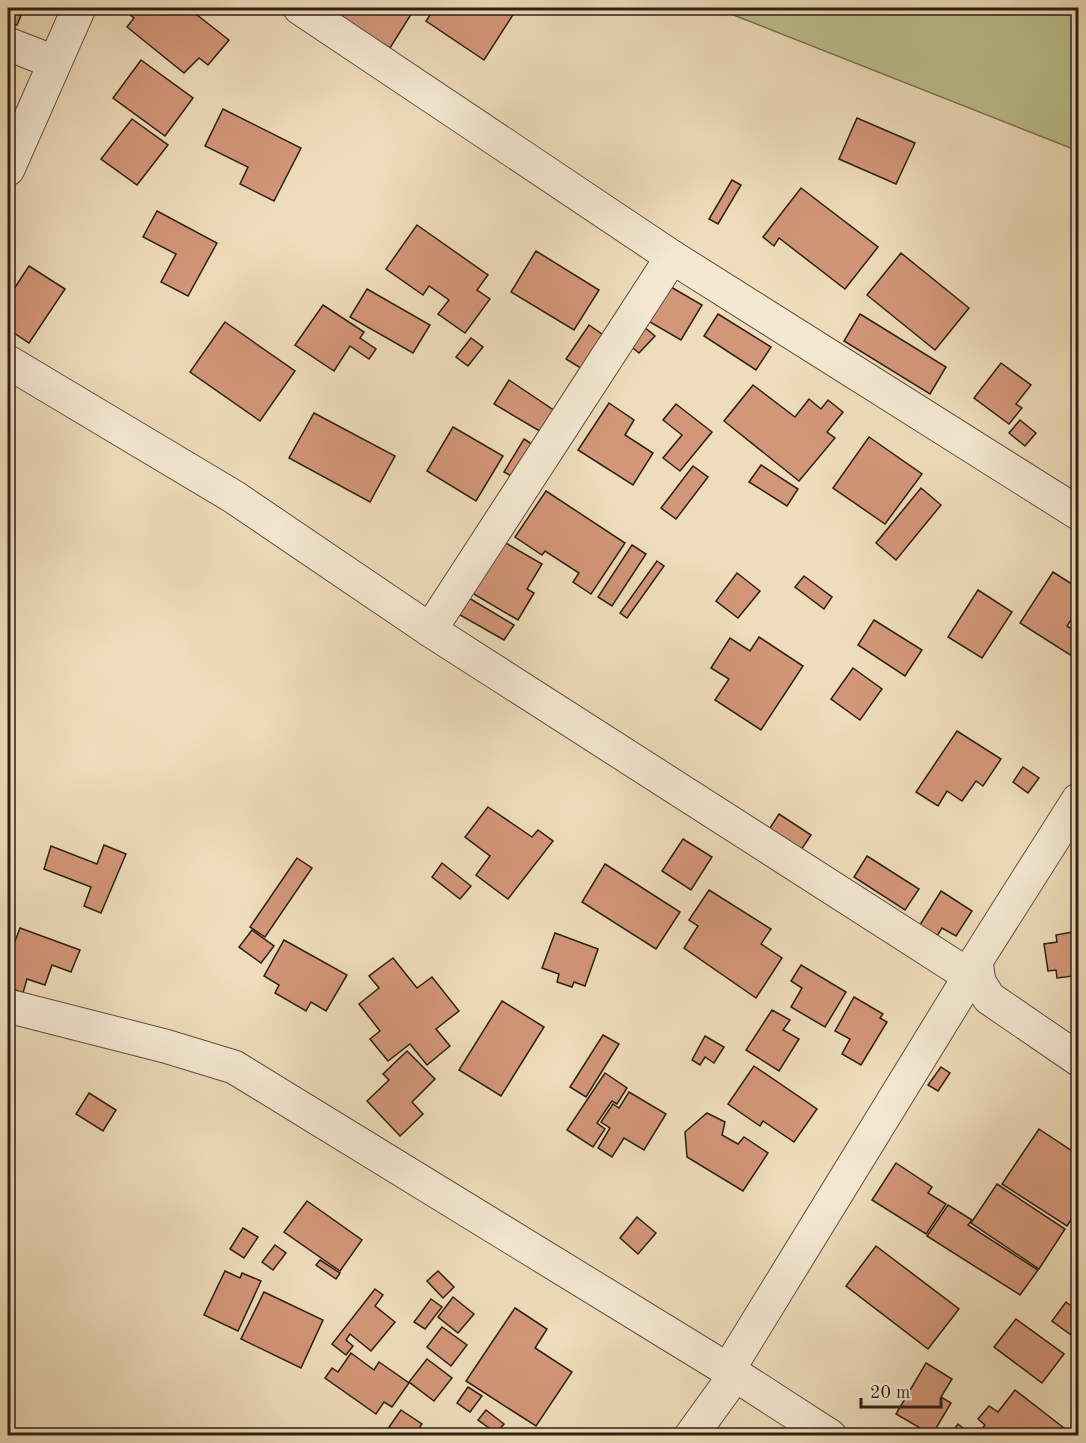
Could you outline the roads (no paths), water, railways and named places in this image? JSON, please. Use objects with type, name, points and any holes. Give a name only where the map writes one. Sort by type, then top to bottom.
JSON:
[{"type":"street","points":[[8,169],[79,8]]},
{"type":"street","points":[[300,8],[672,257],[1078,513]]},
{"type":"street","points":[[8,44],[54,62]]},
{"type":"street","points":[[430,630],[672,257]]},
{"type":"street","points":[[8,362],[234,497],[430,630],[974,979],[989,998],[1078,1059]]},
{"type":"street","points":[[691,1436],[974,979],[976,961],[982,948],[1078,800]]},
{"type":"street","points":[[8,1006],[165,1046],[234,1067],[731,1372],[830,1436]]}]
